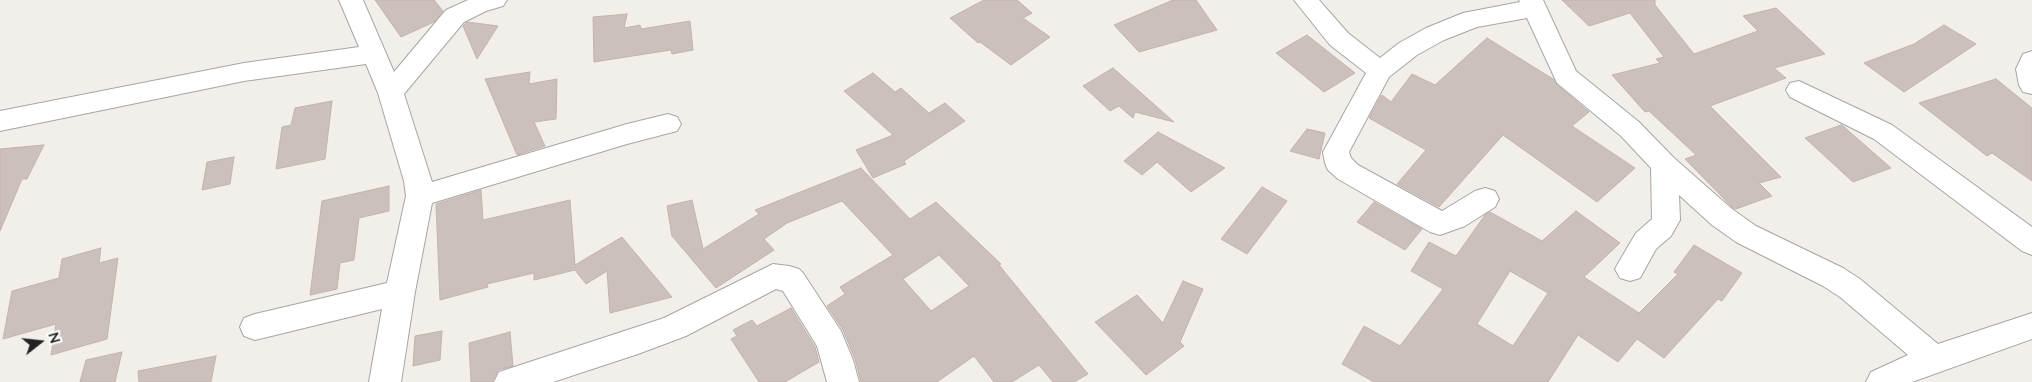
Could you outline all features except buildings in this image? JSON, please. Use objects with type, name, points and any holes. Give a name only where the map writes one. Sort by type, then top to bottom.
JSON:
[{"type":"street","points":[[351,0],[391,93],[418,181],[420,196],[400,292],[385,382]]},
{"type":"street","points":[[391,93],[456,16],[478,4],[495,0]]},
{"type":"street","points":[[1306,0],[1339,38],[1380,71]]},
{"type":"street","points":[[1484,198],[1455,218],[1440,224],[1348,172],[1338,163],[1336,152],[1380,71],[1408,49],[1436,34],[1472,19],[1533,4],[1566,77],[1630,129],[1664,164],[1733,226],[1833,277],[1850,288],[1934,359]]},
{"type":"street","points":[[0,121],[228,75],[373,54]]},
{"type":"street","points":[[2032,60],[2029,69],[2032,85]]},
{"type":"street","points":[[1799,90],[1882,132],[2032,244]]},
{"type":"street","points":[[420,196],[627,134],[668,124]]},
{"type":"street","points":[[1630,269],[1646,241],[1665,224],[1664,164]]},
{"type":"street","points":[[510,382],[638,341],[675,327],[773,276],[789,278],[794,282],[830,340],[838,360],[843,382]]},
{"type":"street","points":[[255,327],[400,292]]},
{"type":"street","points":[[1882,382],[1934,359],[2032,326]]}]
